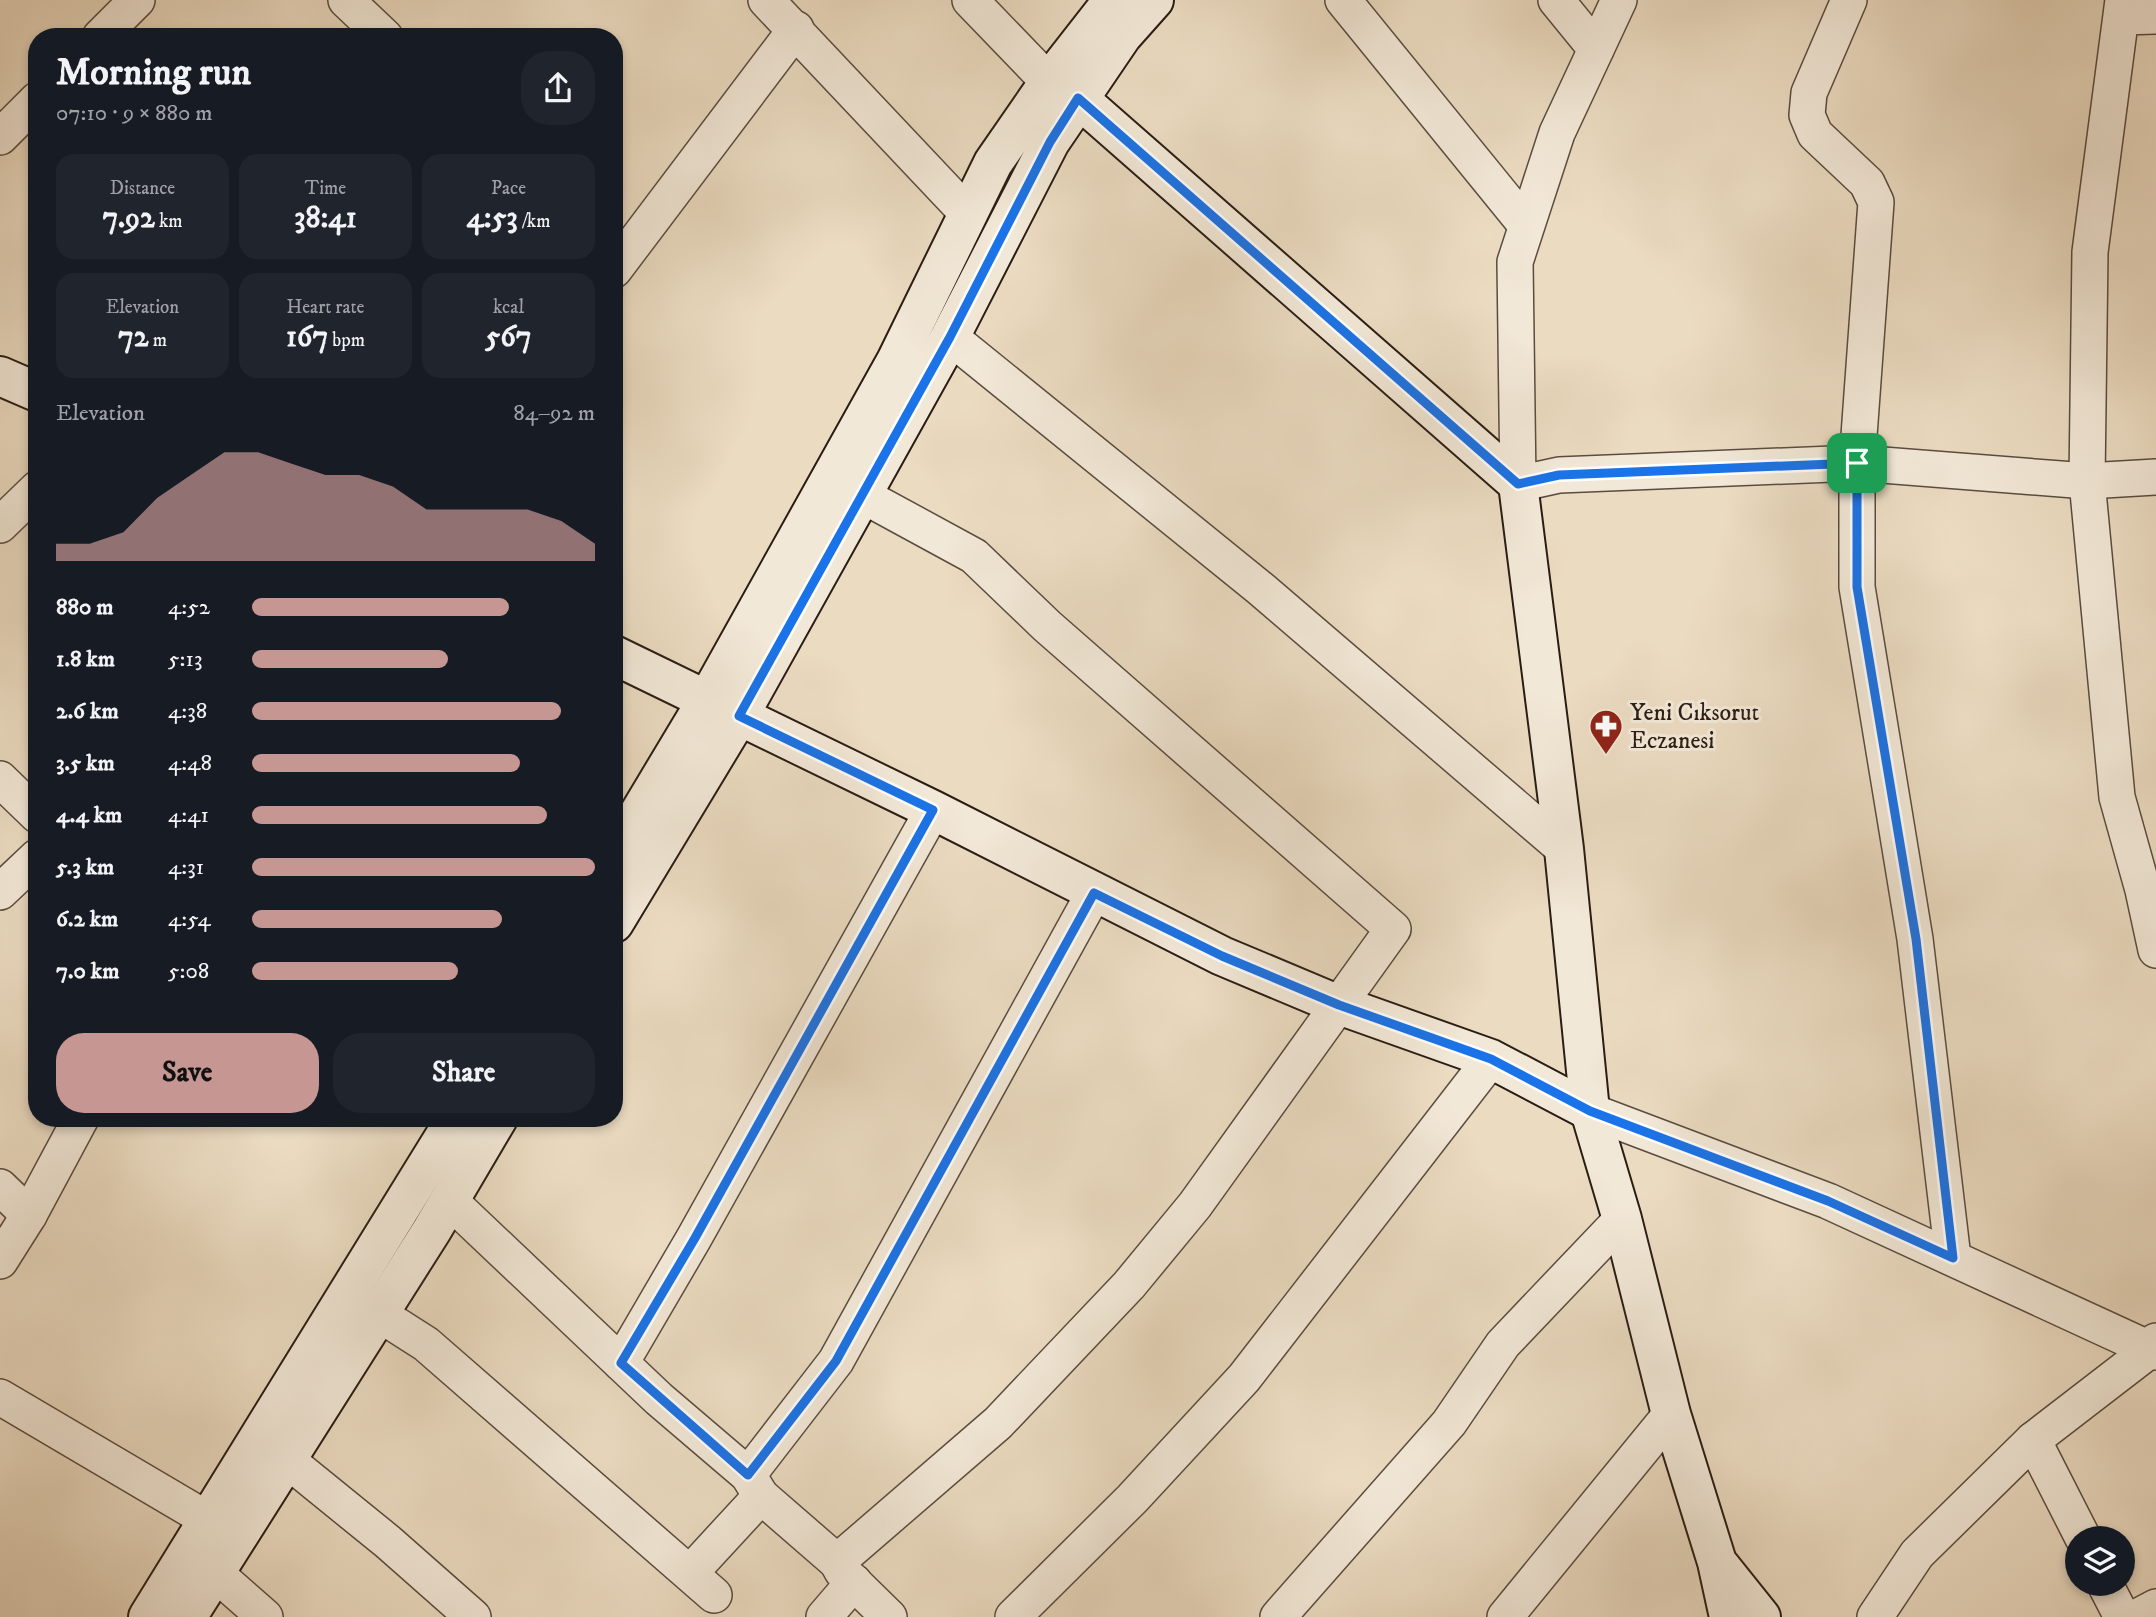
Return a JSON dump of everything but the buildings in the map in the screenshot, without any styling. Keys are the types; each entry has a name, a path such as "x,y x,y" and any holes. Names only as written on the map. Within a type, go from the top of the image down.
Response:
{"main road":[{"path":"623,843 723,708 860,494 950,337 1050,142 1063,90 1114,0"},
{"path":"623,905 993,163 1063,90 1122,36 1154,0"},
{"path":"1063,90 1518,484 1564,849 1590,1111 1622,1219 1671,1414 1717,1562 1729,1617"},
{"path":"0,376 28,388"},
{"path":"623,659 933,810 1222,956 1339,1005 1491,1059 1590,1111"},
{"path":"148,1617 450,1127"},
{"path":"187,1617 450,1201 493,1127"},
{"path":"1717,1562 1761,1617"}],"street":[{"path":"109,28 137,0"},
{"path":"346,0 376,28"},
{"path":"766,0 968,214"},
{"path":"970,0 1063,90"},
{"path":"1343,0 1527,225"},
{"path":"1556,0 1596,49"},
{"path":"1619,0 1557,133 1515,262 1518,484 1559,475 1857,463 2087,481 2156,477"},
{"path":"1849,0 1809,93 1807,115 1815,134 1867,183 1876,202 1857,463 1857,587 1916,939 1953,1258"},
{"path":"2134,11 2090,252 2087,481 2117,797 2150,887 2156,950"},
{"path":"623,251 796,29"},
{"path":"0,137 28,109"},
{"path":"950,337 1261,589 1564,849"},
{"path":"824,1617 845,1572 998,1423 1129,1285 1195,1205 1393,929 1047,626 974,556 860,494"},
{"path":"0,525 28,498"},
{"path":"0,779 28,806"},
{"path":"621,1363 695,1238 933,810"},
{"path":"0,892 28,866"},
{"path":"379,1314 426,1344 702,1583 755,1486 836,1361 1094,893"},
{"path":"1013,1617 1132,1499 1244,1378 1491,1059"},
{"path":"1590,1111 1828,1201 2154,1347 2033,1440 1917,1554 1875,1617"},
{"path":"0,1261 76,1127"},
{"path":"0,1187 29,1214"},
{"path":"450,1201 755,1486 889,1617"},
{"path":"1278,1617 1448,1423 1503,1344 1622,1219"},
{"path":"0,1397 207,1519"},
{"path":"1505,1617 1671,1414"},
{"path":"2033,1440 2076,1526"},
{"path":"287,1460 388,1542 473,1617"},
{"path":"215,1573 265,1617"},
{"path":"2111,1596 2122,1617"},
{"path":"2137,1617 2156,1606"}],"place":[{"name":"Yeni Cıksorut Eczanesi","path":"1606,756"}],"route":[{"path":"1078,98 1518,484 1559,475 1857,463 1857,587 1916,939 1953,1258 1828,1201 1590,1111 1491,1059 1339,1005 1222,956 1094,893 836,1361 748,1475 621,1363 695,1238 933,810 739,716 860,494 950,337 1050,142 1078,98"}]}
